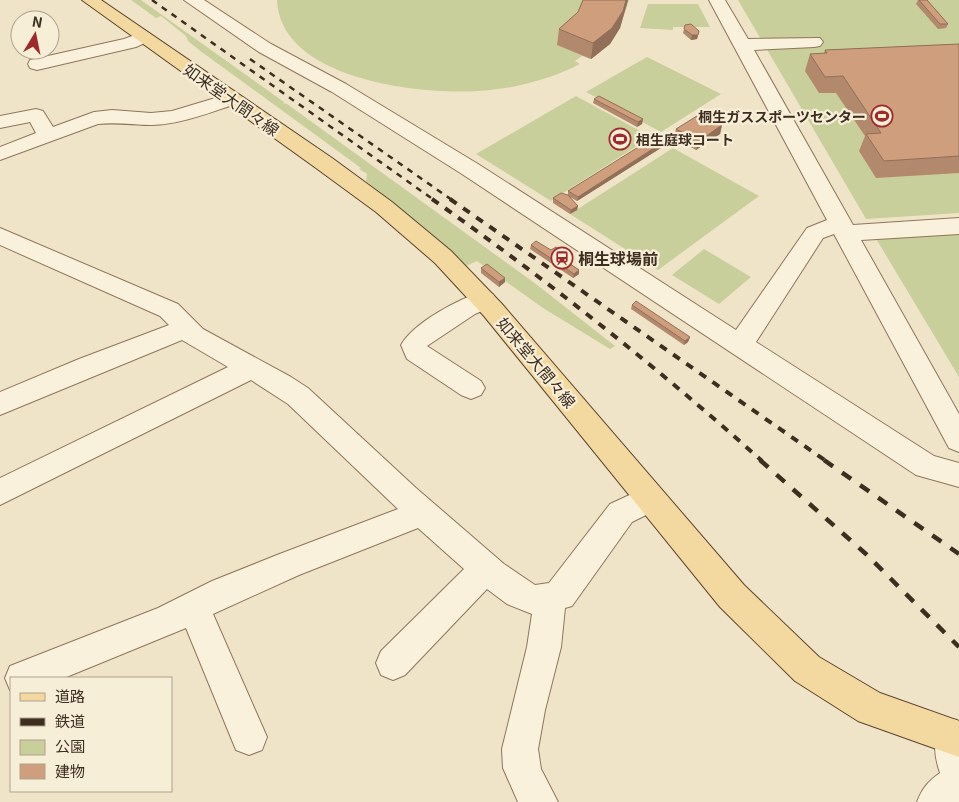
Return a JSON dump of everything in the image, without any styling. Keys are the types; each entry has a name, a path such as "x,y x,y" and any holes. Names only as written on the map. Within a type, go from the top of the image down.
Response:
{"main road":[{"name":"如来堂大間々線","path":"90,0 392,213 443,257 484,300 648,499 732,596 774,639 807,669 872,708 956,738"}],"street":[{"path":"192,0 265,48 339,88 470,169 926,466 959,475"},
{"path":"717,0 959,440"},
{"path":"37,64 130,43 143,37"},
{"path":"742,45 814,42"},
{"path":"0,154 100,117 161,119 186,114 232,99"},
{"path":"0,122 36,115 48,136"},
{"path":"739,343 816,233 822,229 959,226"},
{"path":"3,240 100,278 169,310 180,318 184,329 281,384 298,396 420,511 486,568 522,595 534,600 548,600 560,595 569,586 621,513 648,499"},
{"path":"471,388 416,352 414,346 417,340 466,308 484,300"},
{"path":"0,404 88,366 184,329"},
{"path":"0,492 250,368"},
{"path":"24,677 169,619 223,592 408,518 420,511"},
{"path":"393,663 486,568"},
{"path":"539,802 521,764 520,745 530,693 546,635 549,614 548,600"},
{"path":"194,607 249,737"},
{"path":"956,738 953,757 959,775"},
{"path":"936,802 943,793 959,782"}],"green space":[{"path":"131,0 141,0 283,103 287,104 536,284 615,346 610,349 543,308 477,261 466,266 439,240 366,181 367,174 359,169 361,168 199,50 188,41 186,36 161,16 156,18"},
{"path":"277,0 629,0 616,34 606,47 591,59 582,56 575,61 580,64 568,70 518,86 478,91 452,91 422,90 389,85 356,77 326,65 301,48 284,27"},
{"name":"桐生ガススポーツセンター","path":"738,0 959,0 959,213 866,219"},
{"path":"648,4 698,4 710,27 673,27 673,30 640,28"},
{"path":"647,57 721,94 661,132 586,92"},
{"path":"576,96 651,137 551,201 476,154"},
{"path":"673,148 759,196 658,270 570,214"},
{"path":"959,232 959,377 875,237"},
{"path":"704,249 751,277 719,304 672,275"}],"building":[{"path":"583,0 626,0 623,11 612,28 593,43 559,29 578,12"},
{"path":"919,0 927,0 948,24 940,24"},
{"path":"691,24 699,31 698,35 692,35 684,29 685,25"},
{"path":"959,44 959,156 884,161 866,134 881,133 843,76 825,77 810,54 827,53 825,50"},
{"path":"599,96 643,119 638,122 594,99"},
{"path":"700,114 722,125 699,141 676,129"},
{"path":"656,136 665,141 578,197 568,191"},
{"path":"561,193 568,195 578,206 571,210 553,198"},
{"path":"536,241 551,250 556,247 569,256 564,260 579,270 574,274 531,245"},
{"path":"487,264 505,278 499,282 481,268"},
{"path":"636,301 690,337 685,341 632,305"}],"railway":[{"path":"152,0 434,200"},
{"path":"250,59 452,200"},
{"path":"432,199 601,325 762,461"},
{"path":"450,199 826,461"},
{"path":"760,460 866,554 959,647"},
{"path":"824,460 959,554"}],"place":[{"name":"桐生ガススポーツセンター","path":"882,116"},
{"name":"相生庭球コート","path":"620,139"},
{"name":"桐生球場前","path":"562,258"}]}
